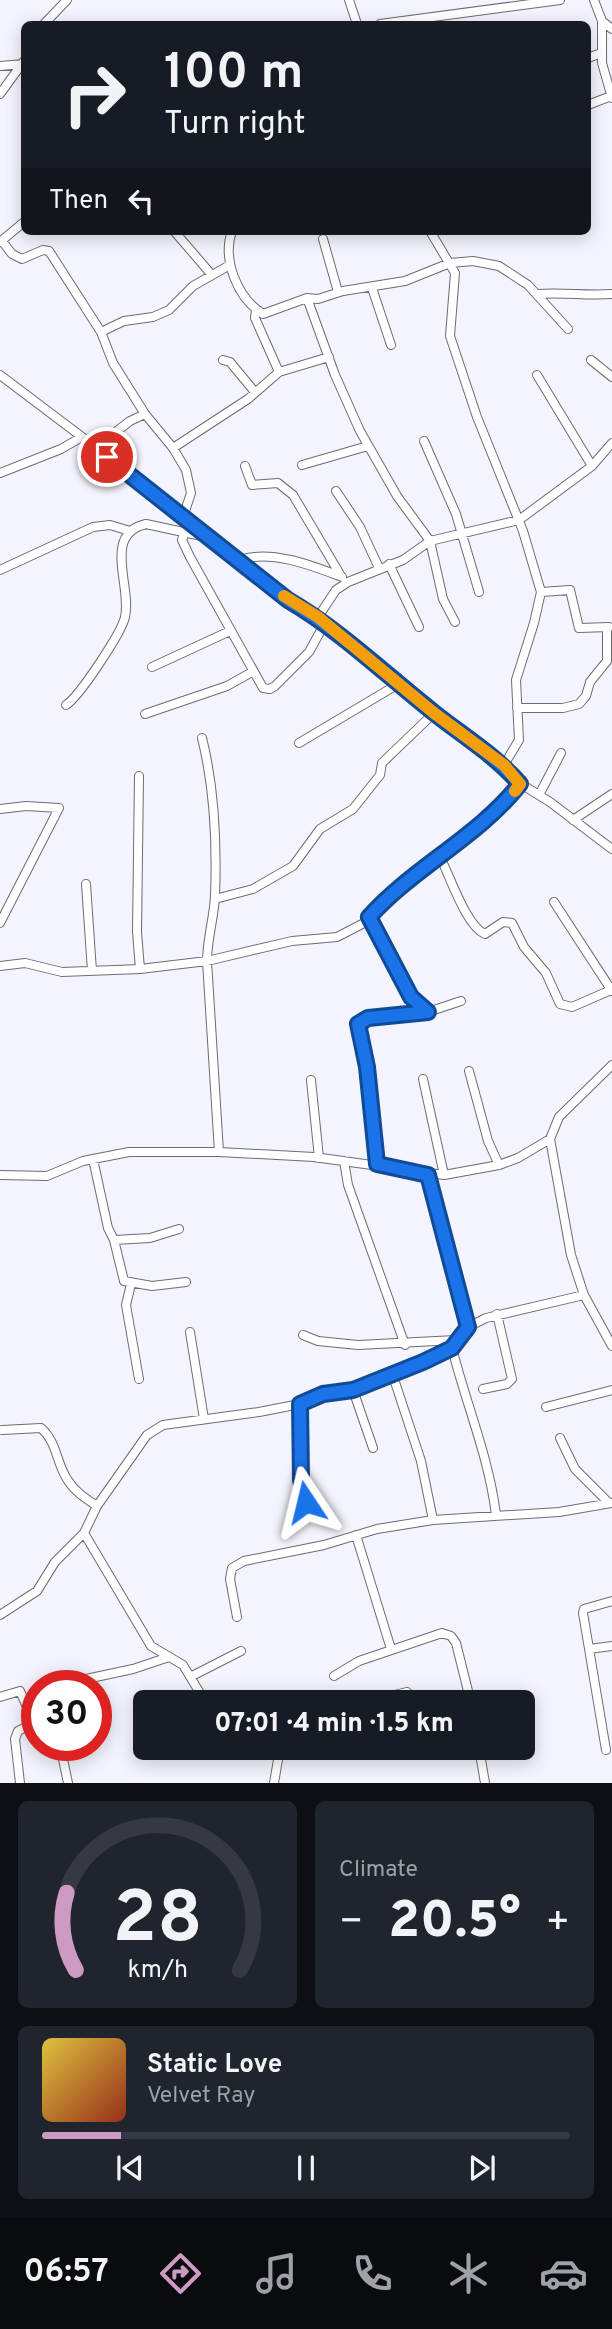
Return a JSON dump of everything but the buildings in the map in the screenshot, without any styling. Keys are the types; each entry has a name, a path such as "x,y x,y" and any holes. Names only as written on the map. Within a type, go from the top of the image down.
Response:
{"street":[{"path":"47,21 66,0"},
{"path":"349,0 356,21"},
{"path":"436,20 499,4 560,0"},
{"path":"591,104 612,97 601,53 601,21 594,0"},
{"path":"601,21 612,29"},
{"path":"591,57 601,53"},
{"path":"0,66 21,63"},
{"path":"0,94 21,67"},
{"path":"21,225 1,242 12,254 22,259 43,250 49,251 101,332 113,363 145,414 173,448 190,482 190,503 184,514"},
{"path":"177,235 211,274"},
{"path":"232,235 228,266 262,314 307,298 318,299 338,292 405,281 450,262 473,261 499,266 538,294 568,329"},
{"path":"433,235 450,262 456,289 450,336 481,427 519,520 541,592 516,680 519,740 504,765"},
{"path":"323,239 338,292"},
{"path":"101,332 124,321 153,317 169,310 211,274 228,266"},
{"path":"372,288 391,345"},
{"path":"538,294 558,293 585,297 612,294"},
{"path":"307,298 329,357 368,446 397,496 430,541 436,557 443,599 455,622"},
{"path":"256,309 255,318 279,372"},
{"path":"173,448 225,414 279,372 329,357"},
{"path":"223,360 230,362 254,391"},
{"path":"591,360 612,377"},
{"path":"537,375 592,466"},
{"path":"1,377 80,439 184,514 288,600 321,620 434,713 504,765 520,784 612,849"},
{"path":"95,448 130,421 145,414"},
{"path":"0,473 80,439"},
{"path":"424,441 463,533 479,592"},
{"path":"240,560 250,556 278,558 344,579 379,568 403,560 430,541 519,520 592,466 612,443"},
{"path":"302,465 368,446"},
{"path":"245,466 252,485 278,483 293,495 344,579"},
{"path":"336,491 360,527 379,568"},
{"path":"66,705 82,692 124,622 127,593 120,550 130,531 146,524 214,539"},
{"path":"0,570 93,527 110,525 130,531"},
{"path":"185,531 185,546 263,688 270,690 309,652 321,620 344,579"},
{"path":"389,564 419,627"},
{"path":"517,708 563,708 579,704 586,696 590,682 607,661 609,627 579,628 570,590 541,592"},
{"path":"152,667 230,631"},
{"path":"145,714 228,686 253,672"},
{"path":"299,743 400,683"},
{"path":"215,900 253,889 293,866 320,828 353,809 380,775 382,763 434,713"},
{"path":"202,738 212,779 215,900 207,938 207,961 219,1152"},
{"path":"539,795 561,753"},
{"path":"139,776 137,932 140,969"},
{"path":"0,966 17,963 62,972 140,969 207,961 292,941 337,937 356,929 393,891 491,816 520,784"},
{"path":"573,820 612,794"},
{"path":"0,809 26,806 59,808 0,923"},
{"path":"440,857 462,906 478,930 485,933 503,922 512,923 524,947 546,973 560,1004 572,1007 612,991 554,902"},
{"path":"86,884 92,971"},
{"path":"369,917 405,988 428,1012"},
{"path":"377,1164 367,1067 358,1024 368,1018 428,1012 461,1001"},
{"path":"612,1066 559,1117 550,1139 571,1255 584,1295 612,1346"},
{"path":"468,1072 488,1141 499,1165"},
{"path":"422,1079 444,1175"},
{"path":"312,1080 319,1158"},
{"path":"0,1175 47,1176 93,1158 129,1152 219,1152 319,1158 377,1164 428,1175 444,1175 499,1165 550,1139"},
{"path":"533,1149 553,1156"},
{"path":"93,1158 108,1228 114,1240 124,1281 152,1286 186,1282"},
{"path":"344,1161 348,1185 405,1345"},
{"path":"428,1175 468,1327"},
{"path":"114,1240 150,1238 179,1229"},
{"path":"131,1284 127,1305 139,1379"},
{"path":"0,1615 37,1591 55,1562 83,1532 97,1506 148,1436 172,1422 300,1404 323,1394 353,1390 454,1344 468,1327 496,1314 584,1295"},
{"path":"483,1389 507,1384 512,1379 496,1314"},
{"path":"190,1332 204,1419"},
{"path":"303,1335 326,1342 454,1344"},
{"path":"454,1344 462,1390 490,1473 496,1515"},
{"path":"392,1373 421,1461 433,1520"},
{"path":"353,1390 373,1448"},
{"path":"546,1407 612,1390"},
{"path":"300,1404 301,1480 306,1502 301,1521"},
{"path":"2,1430 41,1428 53,1442 66,1478 78,1493 97,1506"},
{"path":"560,1438 575,1469 611,1503"},
{"path":"237,1617 230,1579 232,1568 236,1564 356,1535 433,1520 559,1512 611,1503"},
{"path":"83,1532 151,1646 192,1676 199,1690"},
{"path":"356,1535 391,1648"},
{"path":"606,1749 584,1609 612,1601"},
{"path":"334,1676 350,1665 391,1648 442,1633 451,1636 456,1643 468,1690"},
{"path":"589,1649 612,1646"},
{"path":"192,1676 241,1651"},
{"path":"112,1673 169,1657"},
{"path":"0,1697 20,1691 21,1693"},
{"path":"20,1783 15,1739 21,1729"},
{"path":"274,1783 278,1760"},
{"path":"481,1760 485,1783"},
{"path":"63,1761 68,1783"}],"slow traffic":[{"path":"284,596 318,617 434,713 504,765 520,784 515,791"}],"route":[{"path":"107,457 184,514 288,600 318,617 434,713 504,765 520,784 491,816 393,891 369,917 411,997 428,1012 368,1018 358,1024 367,1067 377,1164 428,1175 468,1327 452,1348 423,1362 353,1390 323,1394 300,1404 301,1480 306,1502"}]}
